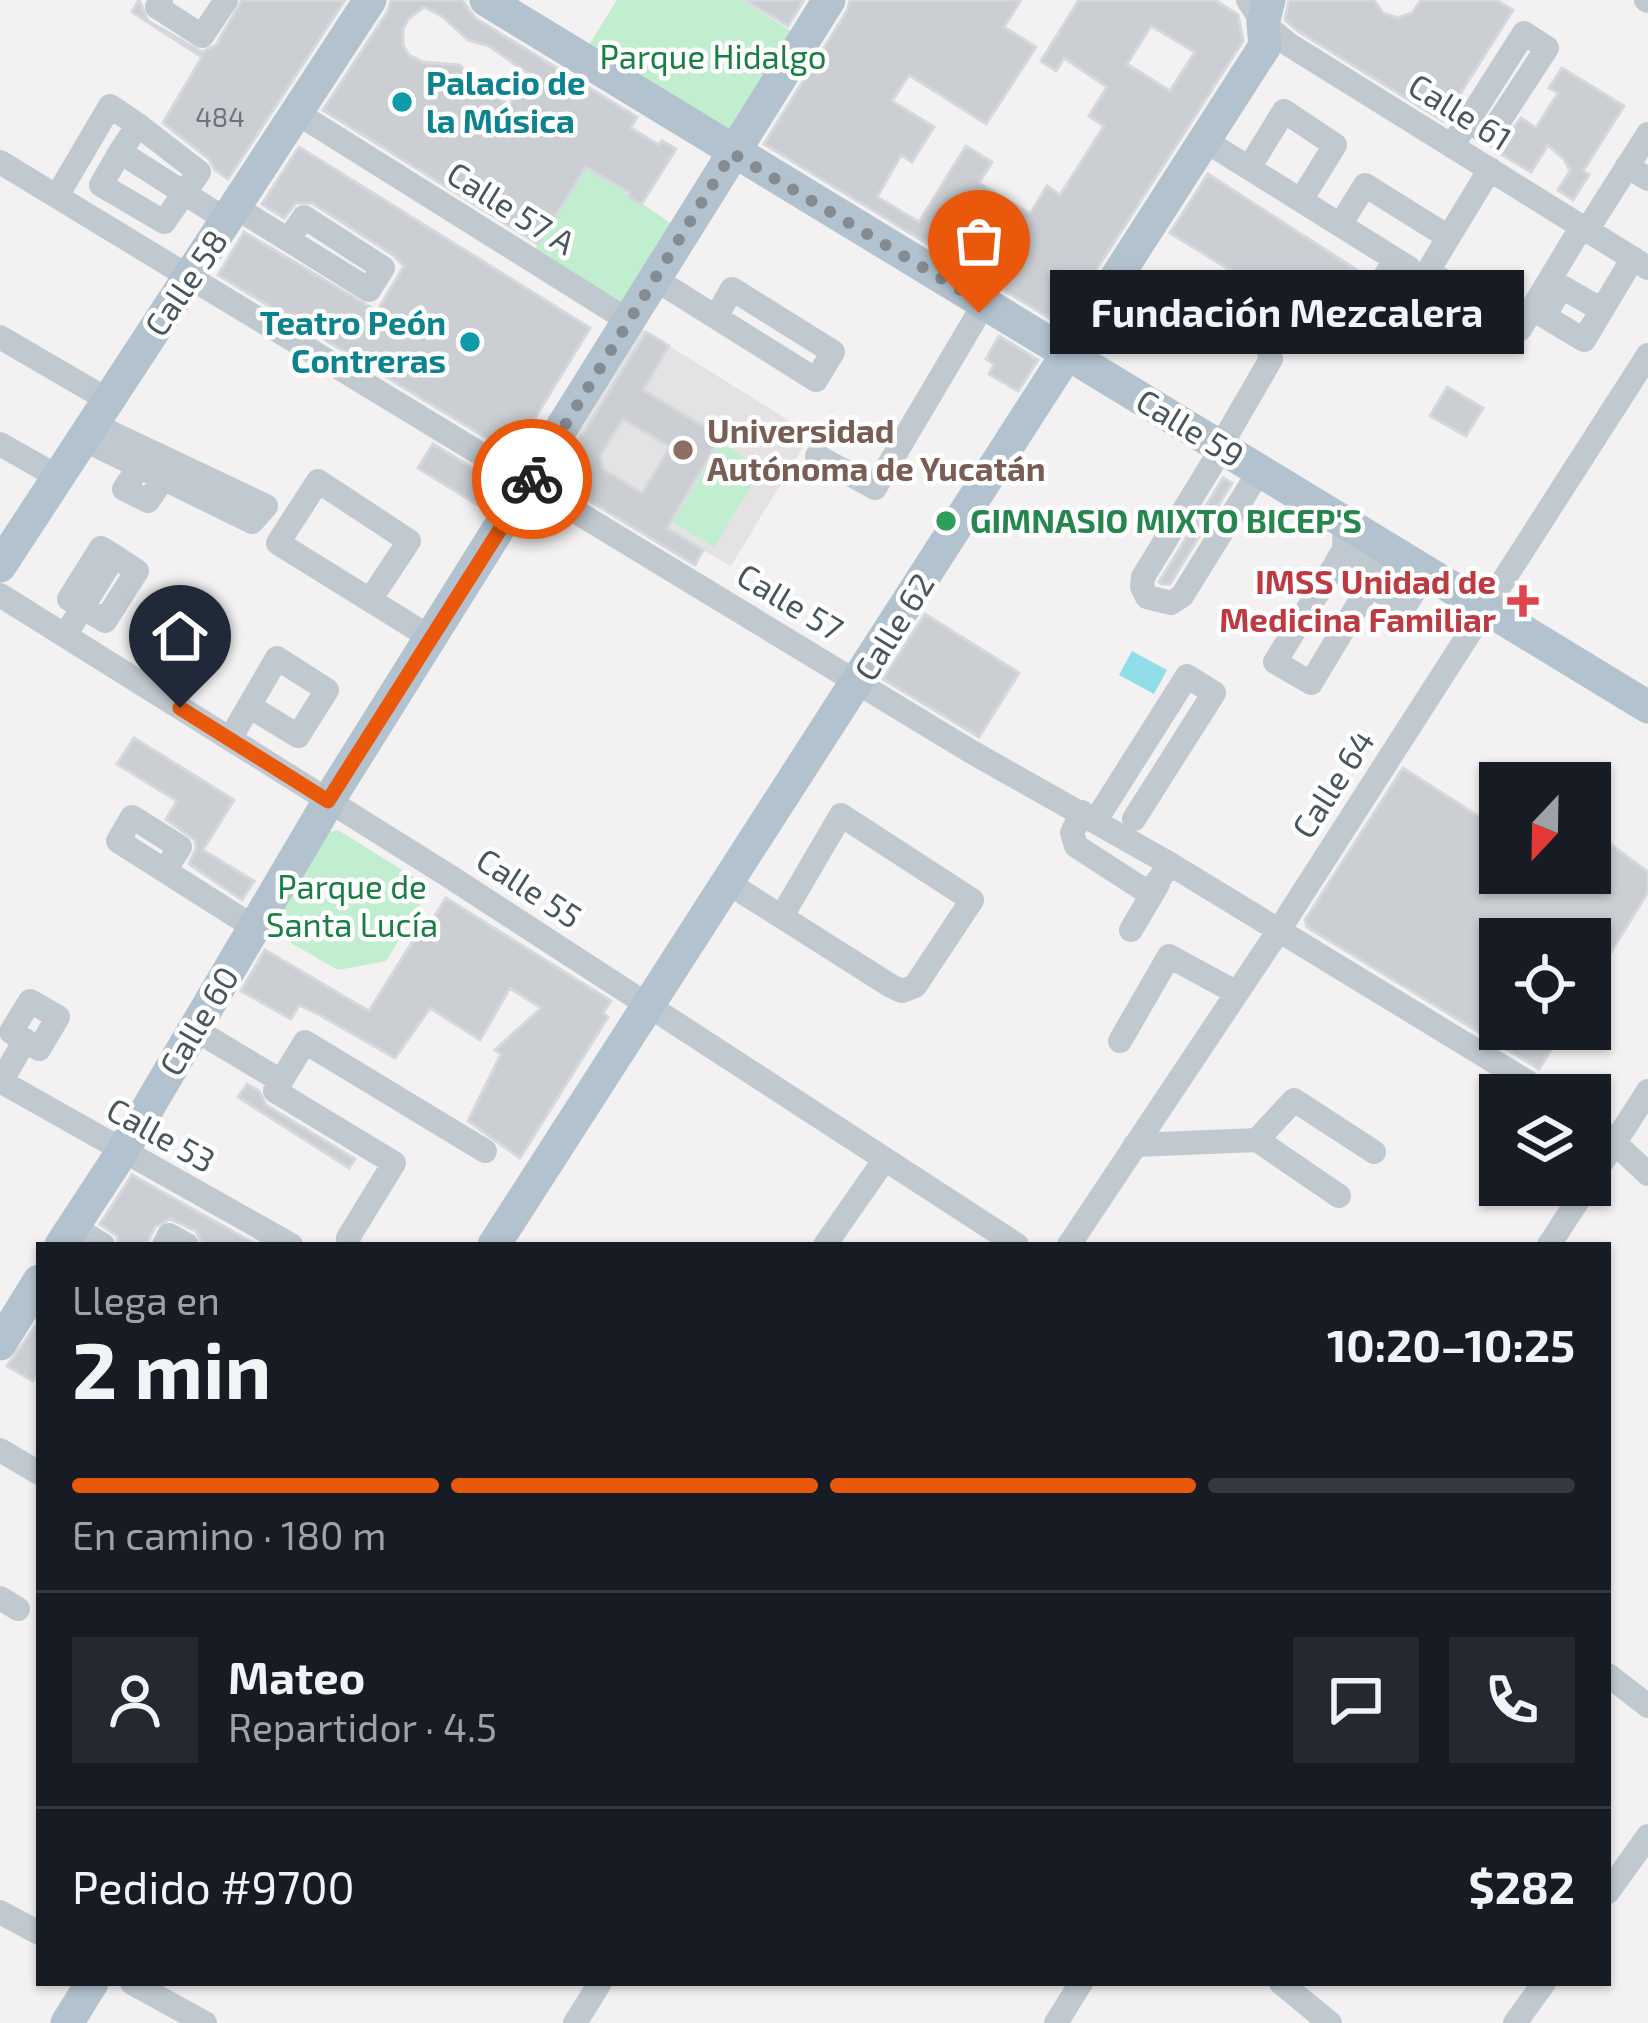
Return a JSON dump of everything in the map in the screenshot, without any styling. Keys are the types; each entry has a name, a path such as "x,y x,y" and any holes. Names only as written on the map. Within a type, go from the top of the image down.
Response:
{"main road":[{"name":"Calle 58","path":"0,566 370,0"},
{"name":"Calle 59","path":"486,0 1260,470 1341,545 1485,606 1648,706"},
{"name":"Calle 60","path":"67,1238 199,1032 323,797 529,480 624,318 659,282 733,151 829,0"},
{"name":"Calle 62","path":"496,1242 633,996 725,881 860,681 1265,46 1260,8"},
{"path":"0,1345 36,1286"},
{"path":"67,2023 90,1986"}],"street":[{"path":"161,0 157,7 202,36 226,0"},
{"path":"733,151 818,0"},
{"path":"624,318 839,0"},
{"name":"Calle 61","path":"1260,8 1288,44 1641,263"},
{"path":"57,196 110,106 138,125 199,172 164,222 101,184 138,125"},
{"path":"1249,168 1284,110 1336,145 1301,200"},
{"name":"Calle 57 A","path":"297,113 624,318"},
{"path":"1452,146 1468,121"},
{"path":"1490,169 1428,271 1520,329 1584,228 1638,173 1648,134"},
{"path":"1204,140 1402,264 1367,305"},
{"path":"120,152 184,193 288,240"},
{"name":"Calle 57","path":"0,162 970,751 1089,816 1164,874 1280,930 1515,1074"},
{"path":"1340,225 1365,184 1437,230"},
{"path":"1602,310 1641,263"},
{"path":"633,996 345,801 526,508 529,480 659,282 716,317"},
{"path":"1202,301 1266,342 1271,359 1143,577 1147,597 1171,603 1182,596 1260,470"},
{"path":"817,456 875,488 984,304"},
{"path":"2,345 95,421 139,467 252,523 266,506 95,421"},
{"name":"Calle 64","path":"1071,1242 1280,930 1648,355"},
{"path":"0,444 58,477"},
{"path":"370,600 409,541 318,481 278,543 427,636"},
{"path":"1370,585 1311,683 1275,662 1341,545 1370,585 1405,606 1427,584"},
{"path":"65,637 114,556"},
{"name":"Calle 55","path":"0,595 323,797 1012,1242"},
{"path":"1134,819 1214,693 1187,676 1089,816 1072,833 1076,846 1141,888 1153,888 1164,874"},
{"path":"230,740 249,706"},
{"path":"120,1151 244,921 323,797"},
{"path":"725,881 902,991 915,986 972,900 842,815 782,916"},
{"path":"281,1082 199,1032 324,828 334,819 633,996"},
{"path":"165,870 244,921"},
{"path":"1131,930 1164,874"},
{"path":"1120,1041 1169,956 1237,994"},
{"path":"0,1082 25,1040"},
{"path":"349,1242 394,1163 275,1091 305,1042 485,1151"},
{"name":"Calle 53","path":"0,1082 282,1242"},
{"path":"1611,1148 1648,1091"},
{"path":"1257,1140 1294,1100 1374,1152"},
{"path":"1136,1145 1257,1140 1339,1196"},
{"path":"1611,1140 1648,1174"},
{"path":"827,1242 885,1159"},
{"path":"1552,1242 1575,1206"},
{"path":"0,1325 36,1266"},
{"path":"0,1362 36,1303"},
{"path":"0,1450 36,1471"},
{"path":"1611,1678 1648,1706"},
{"path":"1611,1888 1648,1836"},
{"path":"0,1912 36,1931"},
{"path":"137,1986 205,2023"},
{"path":"574,2023 598,1986"},
{"path":"1056,2023 1079,1986"},
{"path":"1285,1986 1330,2023"},
{"path":"1515,2023 1542,1986"}],"shaded area":[{"name":"Universidad Autónoma de Yucatán","path":"640,328 811,434 731,566 703,550 694,566 561,485 563,477 556,467"}],"green space":[{"name":"Parque Hidalgo","path":"617,0 742,0 796,34 736,130 725,131 587,48"},
{"path":"586,166 675,226 626,305 535,249"},
{"path":"721,443 762,468 714,547 673,522"},
{"name":"Parque de Santa Lucía","path":"338,830 431,888 386,961 338,970 270,931 327,832"}],"water":[{"path":"1132,651 1167,670 1154,694 1119,675"}],"building":[{"path":"139,0 148,21 202,52 216,45 242,0 345,0 228,179 163,123 202,57 132,12"},
{"path":"391,0 462,0 475,18 637,117 631,128 676,149 641,205 628,197 630,193 586,167 538,244 323,110","holes":["424,7 468,40 489,46 529,74 526,79 532,83 525,81 509,106 459,65 423,62 409,55 403,45 408,19"]},
{"path":"745,0 804,0 788,26"},
{"path":"850,0 1021,0 1004,27 1036,47 986,124 909,75 892,101 934,127 912,162 901,155 877,197 919,222 966,146 992,162 979,183 1030,214 1047,186 1060,195 1104,126 1089,116 1107,87 1064,58 1056,71 1041,61 1079,0 1215,0 1238,15 1243,41 1061,325 764,144","holes":["1151,26 1195,52 1170,91 1127,64"]},
{"path":"1289,0 1374,0 1383,13 1398,18 1412,13 1421,0 1496,0 1513,10 1443,121 1298,31 1285,20"},
{"path":"1562,68 1624,106 1583,171 1589,175 1573,200 1558,190 1570,171 1548,145 1531,172 1496,151 1521,118 1536,128 1558,93 1549,88"},
{"name":"Teatro Peón Contreras","path":"299,147 590,328 513,454 218,275 244,232 377,311 404,266 393,255 312,203 296,203 284,218 262,204"},
{"path":"1208,174 1360,272 1324,328 1170,233"},
{"path":"646,332 669,346 643,390 721,437 667,528 703,550 695,565 562,484 560,471","holes":["623,419 670,447 642,493 603,469 600,456"]},
{"path":"999,336 1038,360 1018,391 989,374 994,364 986,359"},
{"path":"1447,387 1483,408 1466,436 1430,416"},
{"path":"433,444 501,485 486,510 418,468"},
{"path":"1223,478 1232,483 1170,584 1162,584 1159,582"},
{"path":"925,614 1019,673 979,737 883,679"},
{"path":"134,738 234,800 203,850 254,881 242,900 189,864 195,840 166,819 177,801 117,764"},
{"path":"1403,768 1479,817 1479,894 1611,894 1611,845 1648,872 1648,892 1611,952 1611,918 1479,918 1479,1032 1307,927 1305,920"},
{"path":"446,898 611,1001 603,1013 608,1017 520,1158 468,1121 501,1054 495,1050 541,1008 510,988 480,1040 430,1008 395,1058 299,1005 291,1019 241,991 265,950 369,1011"},
{"path":"1508,1050 1551,1050 1539,1069"},
{"path":"247,1084 259,1091 266,1105 355,1159 349,1168 238,1097"},
{"path":"132,1175 252,1242 202,1242 196,1231 170,1219 155,1227 148,1242 118,1242 100,1224"},
{"path":"36,1325 33,1381 7,1366"}],"way so far":[{"path":"532,479 732,153 984,304 979,313"}],"place":[{"name":"Palacio de la Música","path":"402,102"},
{"name":"Fundación Mezcalera","path":"979,313"},
{"name":"Teatro Peón Contreras","path":"470,342"},
{"name":"Universidad Autónoma de Yucatán","path":"683,450"},
{"name":"GIMNASIO MIXTO BICEP'S","path":"946,521"},
{"name":"IMSS Unidad de Medicina Familiar","path":"1523,601"}],"route":[{"path":"180,708 328,801 532,479"}]}
